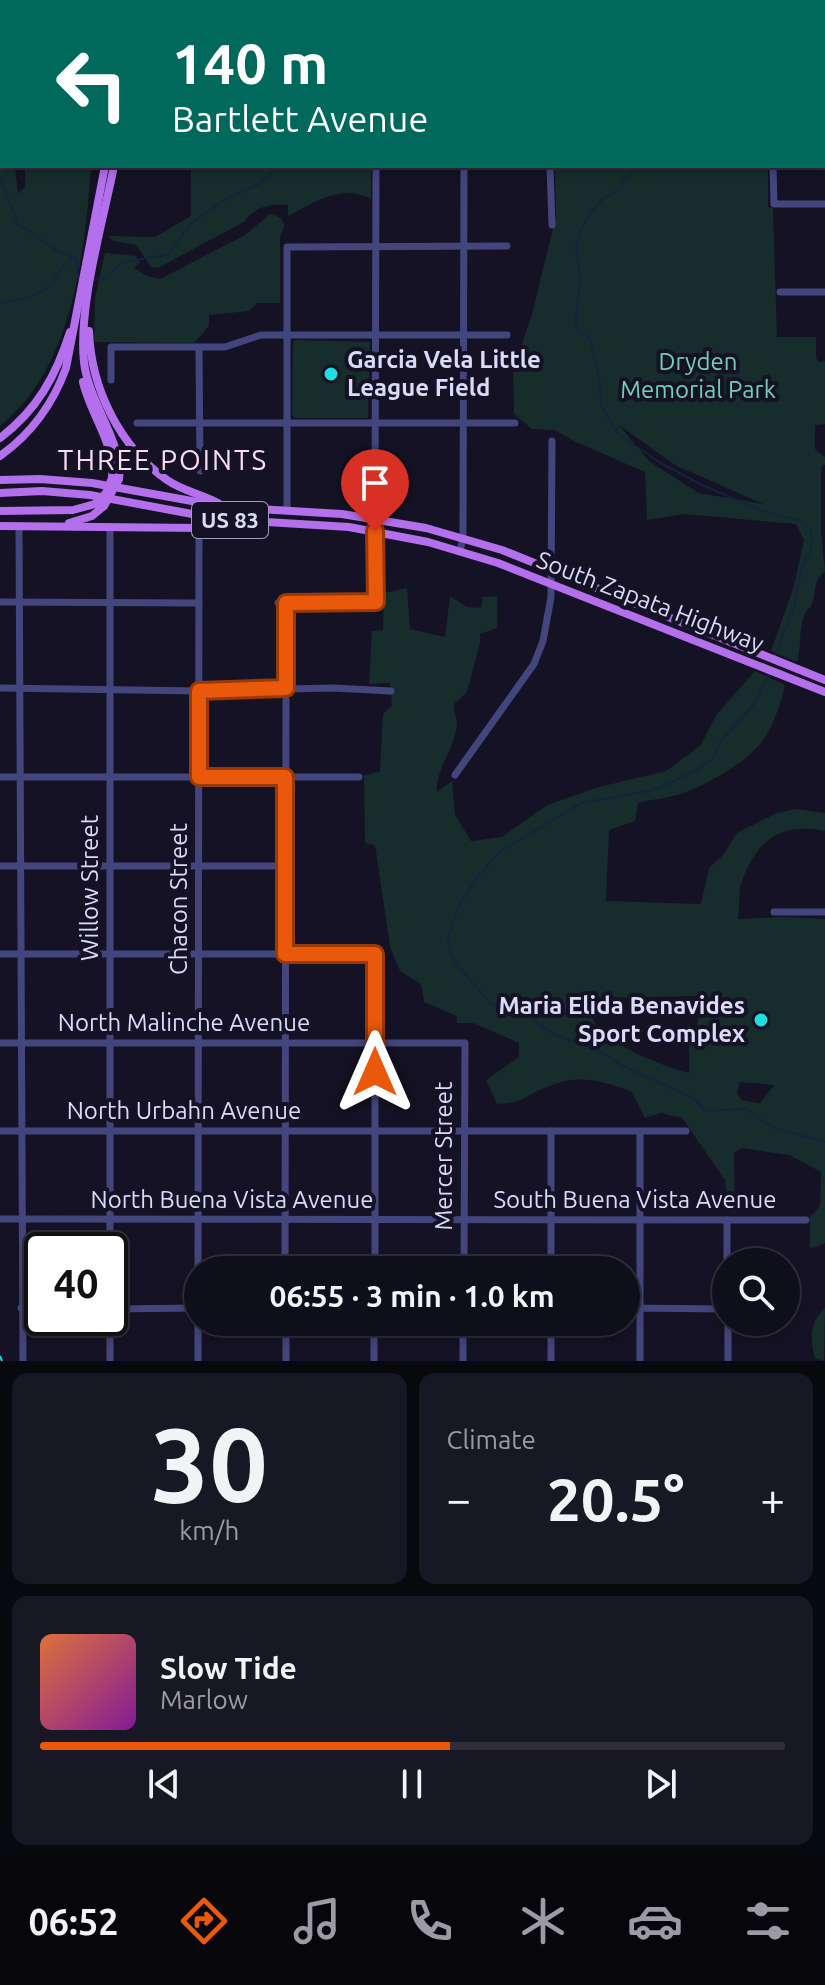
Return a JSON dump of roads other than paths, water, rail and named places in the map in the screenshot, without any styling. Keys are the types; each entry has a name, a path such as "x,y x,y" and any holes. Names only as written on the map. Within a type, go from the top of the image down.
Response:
{"main road":[{"path":"0,456 33,426 55,394 71,350 85,294 105,168"},
{"path":"97,231 113,168"},
{"path":"0,438 33,408 51,381 85,294"},
{"path":"56,526 85,519 100,505 116,479 112,459 92,413 81,374 85,294"},
{"path":"85,294 94,368 114,421 141,456 167,480 225,507"},
{"name":"US 83","path":"0,480 92,483 225,507 375,518 463,538"},
{"name":"US 83","path":"0,493 42,491 90,495 194,515 375,531 460,551"},
{"path":"0,511 73,510 100,505"},
{"path":"0,526 199,528 272,522"},
{"name":"South Zapata Highway","path":"463,538 551,569 825,680"},
{"name":"South Zapata Highway","path":"460,551 825,692"}],"street":[{"path":"375,518 376,168"},
{"path":"460,551 463,538 464,168"},
{"path":"550,168 552,225"},
{"path":"773,168 774,204 825,204"},
{"path":"287,510 287,247 507,246"},
{"path":"780,292 825,292"},
{"path":"111,380 111,347 225,347 261,335 507,335"},
{"path":"199,348 200,471"},
{"path":"137,423 515,423"},
{"path":"455,775 534,664 543,641 551,584 552,441"},
{"path":"19,526 23,1361"},
{"name":"Willow Street","path":"110,527 110,1232"},
{"name":"Chacon Street","path":"198,1256 199,528"},
{"path":"286,688 282,603 376,602 375,531"},
{"path":"0,602 199,603"},
{"path":"0,688 391,691"},
{"path":"285,1256 286,700"},
{"path":"0,777 359,777"},
{"path":"0,866 285,866"},
{"path":"774,912 825,912"},
{"path":"0,954 375,954 375,1256"},
{"name":"North Malinche Avenue","path":"0,1043 465,1043"},
{"name":"Mercer Street","path":"464,1256 465,1043"},
{"name":"North Urbahn Avenue","path":"0,1131 686,1131"},
{"path":"551,1131 551,1256"},
{"path":"640,1131 640,1256"},
{"name":"North Buena Vista Avenue","path":"0,1219 464,1220"},
{"name":"South Buena Vista Avenue","path":"464,1220 806,1220"},
{"path":"727,1220 727,1248"},
{"path":"128,1309 184,1308"},
{"path":"640,1309 712,1309"},
{"path":"110,1336 110,1361"},
{"path":"198,1336 198,1361"},
{"path":"286,1336 286,1361"},
{"path":"374,1336 374,1361"},
{"path":"463,1336 463,1361"},
{"path":"551,1336 551,1361"},
{"path":"640,1336 640,1361"},
{"path":"728,1336 728,1361"}],"waterway":[{"path":"94,280 107,278 121,263 169,254 190,224 223,201 259,184 277,168"},
{"path":"633,168 620,188 591,212 581,230 576,245 580,282 575,324 578,331 590,338 600,383 601,405 617,433 659,462 700,484 762,511 798,520 810,529 810,552 802,566 794,607 774,658"},
{"path":"0,179 18,224 56,250 77,259 80,278"},
{"path":"0,303 42,291 73,258"},
{"path":"768,675 756,702 719,743 714,758 697,770 654,790 581,803 500,852 477,877 459,905 448,938 451,954 458,966 492,1005 527,1013 543,1028 603,1053 621,1065 693,1098 706,1111 746,1109 772,1127 825,1142"}],"railway":[{"path":"0,1356 2,1361"}],"place":[{"name":"Garcia Vela Little League Field","path":"331,374"},
{"name":"Maria Elida Benavides Sport Complex","path":"761,1020"}],"district":[{"name":"THREE POINTS","path":"163,460"}],"park label":[{"name":"Dryden Memorial Park","path":"698,376"}]}
